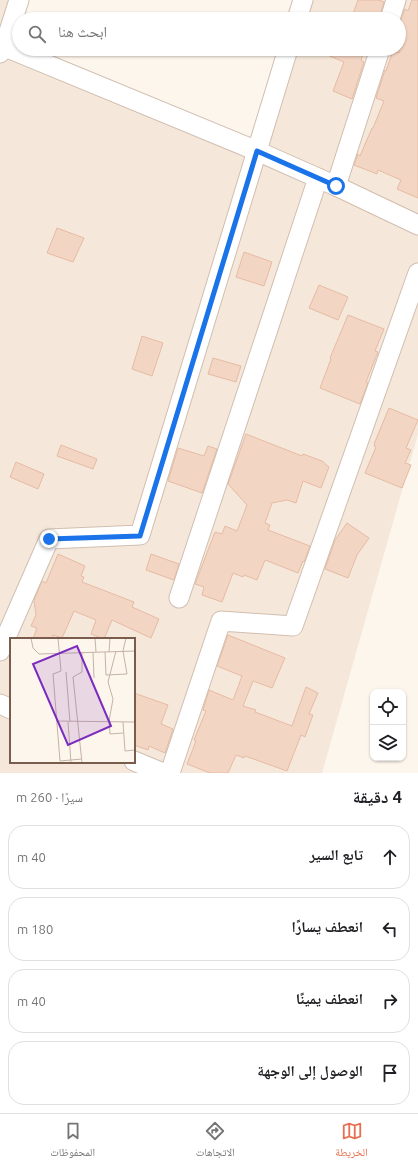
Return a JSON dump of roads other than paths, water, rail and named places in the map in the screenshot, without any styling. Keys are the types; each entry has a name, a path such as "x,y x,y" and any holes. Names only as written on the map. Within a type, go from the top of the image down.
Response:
{"street":[{"path":"15,12 20,0"},
{"path":"299,12 303,0"},
{"path":"392,12 396,0"},
{"path":"12,20 1,48 12,52"},
{"path":"21,56 257,151 418,225"},
{"path":"0,651 49,539 140,536 286,56"},
{"path":"336,186 378,56"},
{"path":"179,598 318,178"},
{"path":"170,773 221,621 293,626 418,273"},
{"path":"0,704 10,709"},
{"path":"135,761 163,773"}]}
